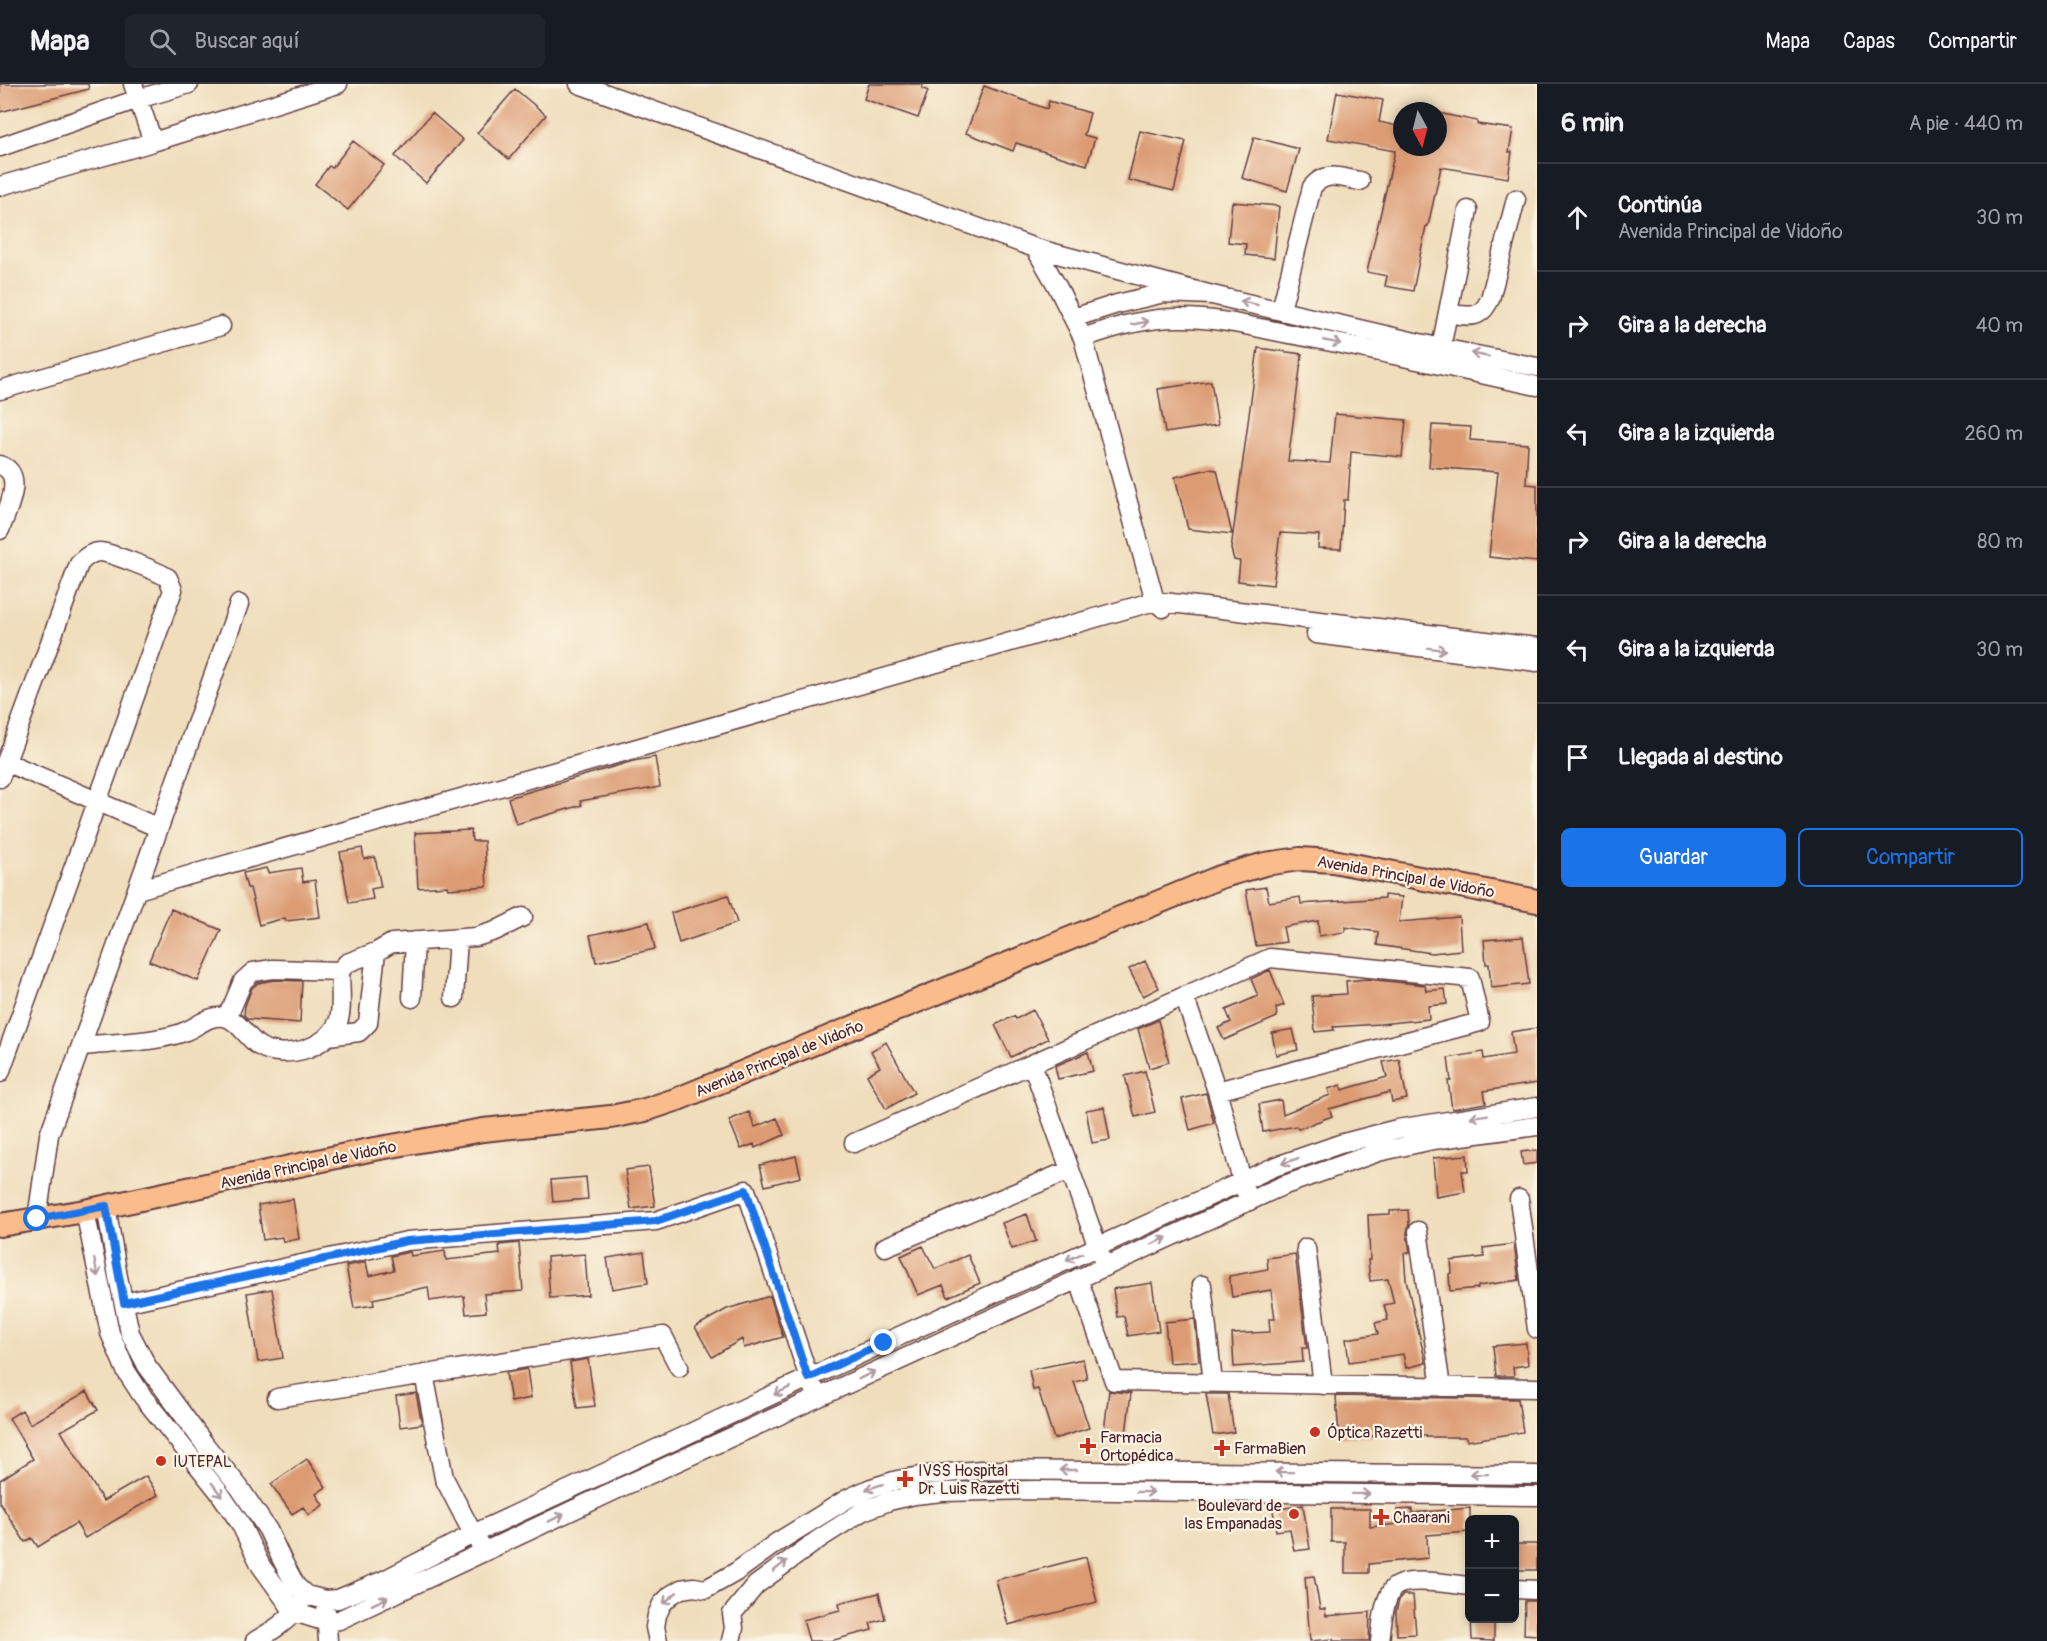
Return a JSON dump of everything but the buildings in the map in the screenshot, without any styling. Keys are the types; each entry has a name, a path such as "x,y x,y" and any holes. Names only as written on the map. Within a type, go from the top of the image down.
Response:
{"main road":[{"name":"Avenida Principal de Vidoño","path":"0,1225 95,1208 369,1150 483,1130 611,1117 645,1110 678,1099 1220,877 1265,864 1300,859 1333,861 1537,901"}],"street":[{"path":"0,147 135,92 189,84"},
{"path":"0,186 153,142 338,84"},
{"path":"579,84 1035,248 1212,295 1441,348 1537,365"},
{"path":"135,92 153,142"},
{"path":"1281,310 1312,187 1319,179 1327,176 1360,181"},
{"path":"1448,313 1468,316 1478,315 1485,310 1490,299 1516,199"},
{"path":"1441,348 1468,210"},
{"path":"1035,248 1083,338 1155,601 1171,615 1537,662"},
{"path":"1073,318 1116,304 1164,294 1212,295"},
{"path":"1083,338 1102,331 1146,322 1179,318 1208,319 1360,347 1537,386"},
{"path":"0,390 221,326"},
{"path":"0,465 10,471 14,480 0,530"},
{"path":"0,1073 98,801 172,590 171,582 164,575 105,553 92,554 83,560 75,575 3,770 98,801 159,828"},
{"path":"137,890 1155,601 1537,647"},
{"path":"37,1219 49,1135 240,604"},
{"path":"82,1046 177,1034 212,1018 225,1017 234,1022 259,1046 275,1052 299,1051 316,1045 328,1036 339,1020 340,971 347,963 392,943 458,939 495,932 523,917"},
{"path":"454,998 458,939"},
{"path":"412,998 416,941"},
{"path":"328,1036 359,1032 368,1023 376,952"},
{"path":"854,1143 1270,958 1470,978 1480,1022 1217,1091"},
{"path":"225,1017 243,981 253,972 273,969 340,971"},
{"path":"1184,996 1217,1091 1247,1201"},
{"path":"1032,1064 1105,1266"},
{"path":"95,1208 124,1303 130,1333 147,1366 193,1430 240,1487 268,1530 296,1586 306,1595 326,1600 338,1599 384,1580 473,1534 808,1378 1274,1167 1385,1132 1537,1107"},
{"path":"95,1208 110,1333 126,1371 143,1397 219,1492 240,1523 261,1566 294,1612 326,1622 339,1620 818,1397 1247,1201 1314,1173 1378,1152 1433,1140 1537,1126"},
{"path":"885,1247 1070,1170"},
{"path":"124,1303 407,1241 656,1221 746,1190 808,1378 818,1397"},
{"path":"1519,1199 1537,1329"},
{"path":"1418,1231 1441,1387"},
{"path":"1306,1248 1323,1385"},
{"path":"1078,1278 1114,1381 1537,1388"},
{"path":"1202,1285 1214,1383"},
{"path":"277,1398 663,1336 679,1367"},
{"path":"424,1374 444,1478 473,1534 485,1551"},
{"path":"658,1641 655,1627 657,1615 662,1604 670,1595 681,1589 694,1587 706,1589 736,1572 813,1520 871,1488 926,1475 981,1470 1537,1474"},
{"path":"731,1641 734,1628 732,1614 756,1585 811,1544 862,1511 915,1495 942,1492 1036,1490 1537,1496"},
{"path":"1380,1641 1387,1600 1392,1588 1405,1581 1465,1586"},
{"path":"1519,1589 1537,1590"},
{"path":"255,1641 276,1628 294,1612 306,1595"},
{"path":"326,1600 328,1641"}],"place":[{"name":"Óptica Razetti","path":"1315,1432"},
{"name":"Farmacia Ortopédica","path":"1088,1446"},
{"name":"FarmaBien","path":"1222,1448"},
{"name":"IUTEPAL","path":"161,1461"},
{"name":"IVSS Hospital Dr. Luis Razetti","path":"905,1479"},
{"name":"Boulevard de las Empanadas","path":"1294,1514"},
{"name":"Chaarani","path":"1381,1517"}],"route":[{"path":"37,1219 106,1206 124,1303 407,1241 656,1221 746,1190 808,1378 884,1343"}]}
